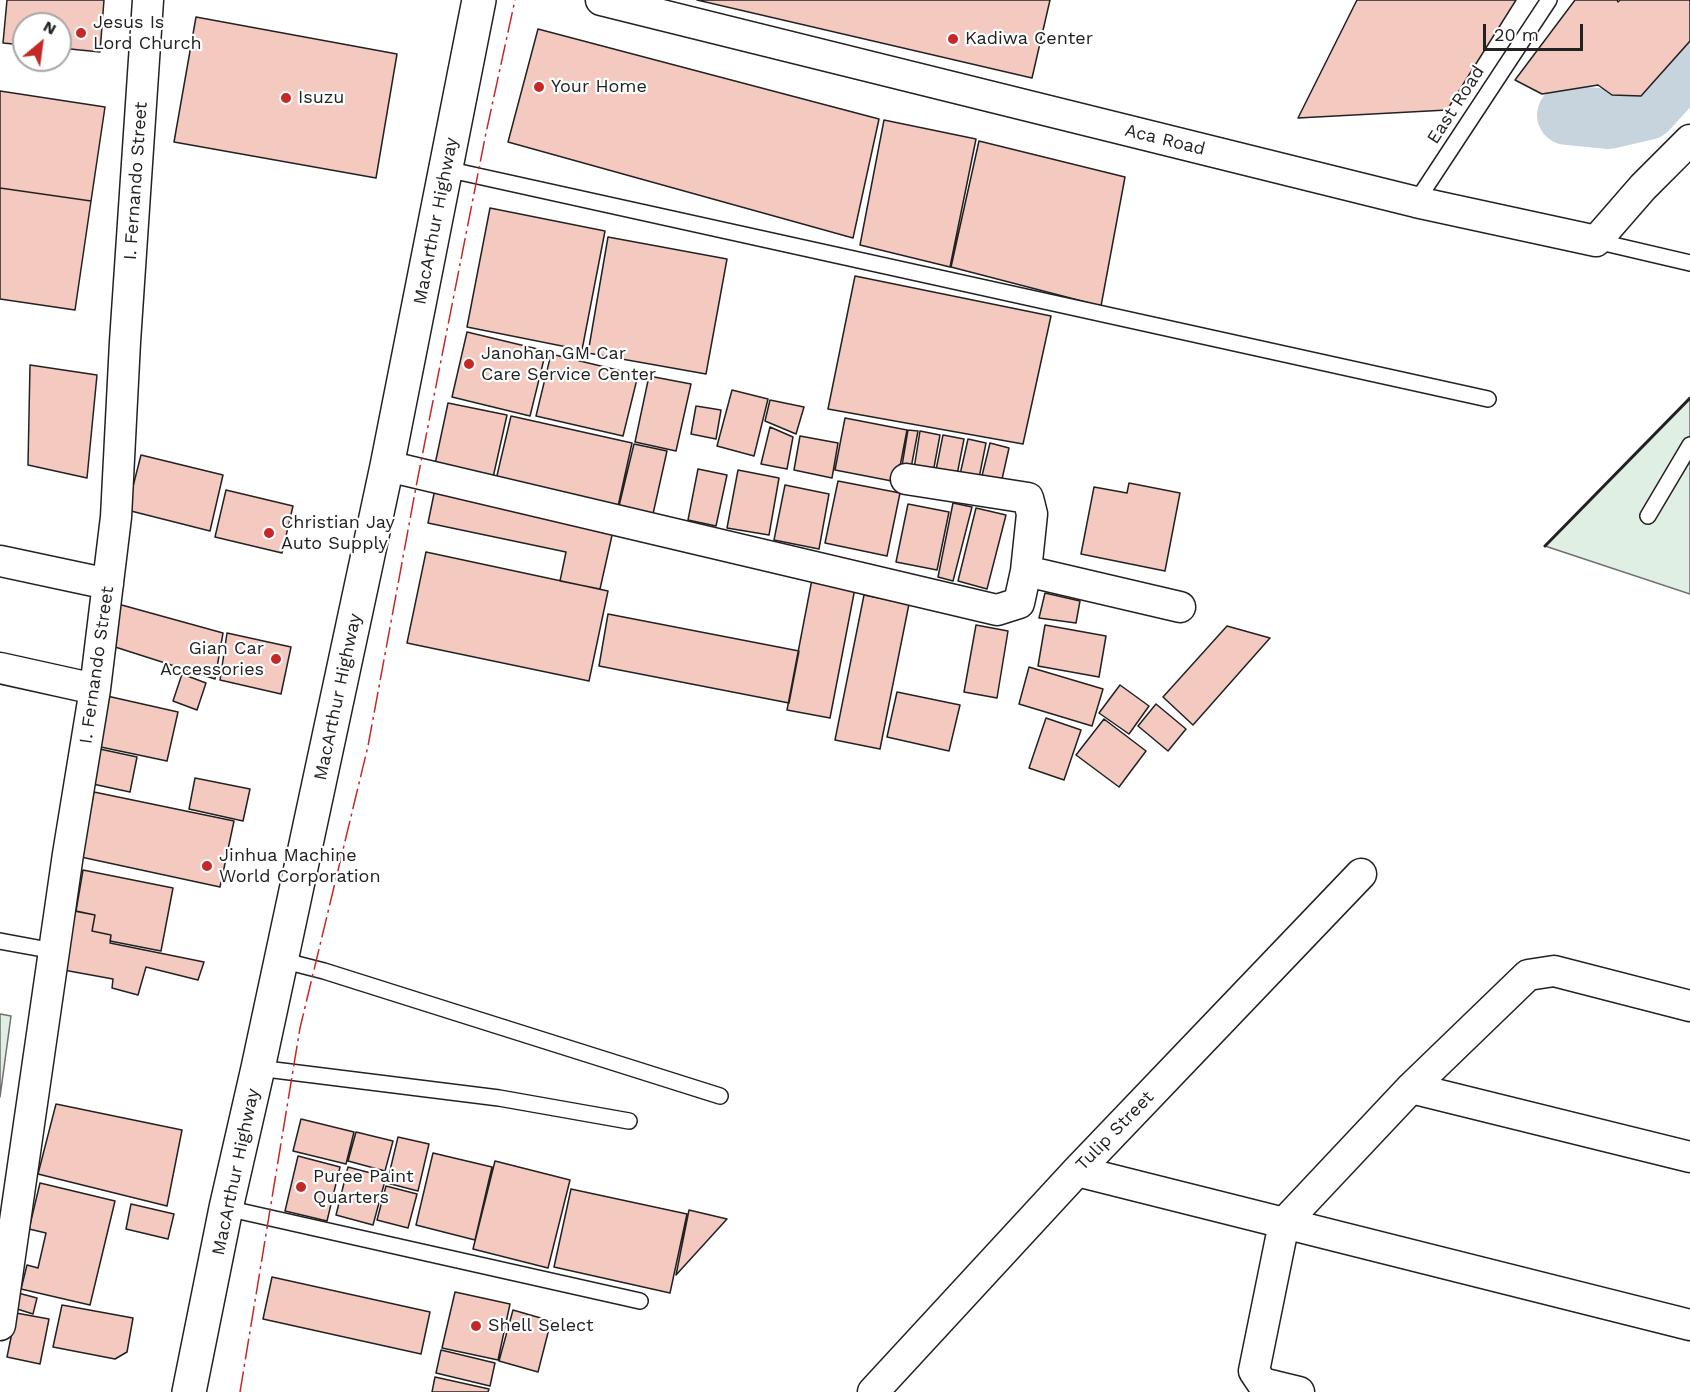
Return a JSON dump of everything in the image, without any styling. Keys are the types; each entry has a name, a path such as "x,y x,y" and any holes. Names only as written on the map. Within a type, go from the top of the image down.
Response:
{"highway":[{"name":"MacArthur Highway","path":"189,1392 226,1208 387,466 446,169 473,1"}],"street":[{"name":"I. Fernando Street","path":"0,1325 94,689 116,517 125,342 148,0"},
{"name":"Aca Road","path":"601,0 1416,202 1596,241"},
{"path":"1596,241 1643,187 1690,140"},
{"path":"387,466 997,610 1019,603 1026,571 1032,514 1028,498 906,479"},
{"path":"0,561 108,584"},
{"path":"1026,571 1180,607"},
{"path":"0,668 94,689"},
{"name":"Tulip Street","path":"873,1392 1077,1171 1361,874"},
{"path":"1299,1392 1262,1383 1254,1371 1284,1223 1411,1088 1528,975 1554,971 1690,1006"},
{"path":"1411,1088 1690,1157"},
{"path":"1077,1171 1690,1325"}],"lane":[{"name":"East Road","path":"1416,202 1549,0"},
{"path":"446,169 1488,399"},
{"path":"1596,241 1690,263"},
{"path":"1648,516 1690,445"},
{"path":"0,941 54,951"},
{"path":"281,960 336,974 720,1096"},
{"path":"258,1068 499,1098 629,1121"},
{"path":"226,1208 640,1301"}],"green space":[{"path":"1690,398 1690,594 1545,546"},
{"path":"0,1014 11,1016 0,1097"}],"building":[{"name":"Jesus Is Lord Church","path":"7,0 104,0 100,52 72,49 72,12 12,12 12,44 3,43"},
{"name":"Kadiwa Center","path":"697,0 1050,0 1032,78"},
{"path":"1357,0 1516,0 1447,110 1298,118"},
{"path":"1575,0 1617,0 1618,2 1620,0 1690,0 1690,41 1641,96 1612,95 1598,85 1542,94 1515,80"},
{"name":"Isuzu","path":"196,17 397,54 376,178 174,142"},
{"path":"538,29 879,119 853,238 508,142"},
{"path":"0,91 105,107 91,201 0,188"},
{"path":"884,120 976,139 950,267 860,245"},
{"path":"979,141 1125,177 1101,306 951,267"},
{"path":"0,188 91,201 75,310 0,299"},
{"path":"490,208 605,231 582,350 467,327"},
{"path":"608,237 727,259 706,374 588,353"},
{"path":"855,276 1051,316 1023,444 828,409"},
{"path":"467,332 546,351 530,416 452,397"},
{"path":"551,354 638,375 623,436 536,416"},
{"path":"30,365 97,375 87,478 28,465"},
{"path":"649,376 691,384 676,451 635,442"},
{"path":"732,390 768,399 754,456 717,446"},
{"path":"770,400 804,407 796,434 765,421"},
{"path":"448,403 507,415 492,482 434,469"},
{"path":"696,406 721,410 716,439 691,434"},
{"path":"511,416 632,443 617,511 495,484"},
{"path":"845,418 907,430 897,482 835,470"},
{"path":"770,427 793,437 787,469 761,464"},
{"path":"908,430 918,431 911,468 902,466"},
{"path":"920,431 940,435 932,478 913,475"},
{"path":"943,435 964,439 956,480 935,475"},
{"path":"800,436 838,443 832,478 794,470"},
{"path":"968,439 986,443 978,483 959,479"},
{"path":"990,443 1009,448 1000,488 980,484"},
{"path":"634,444 667,451 653,514 619,506"},
{"path":"141,455 223,475 210,531 127,510"},
{"path":"698,469 727,475 716,526 688,520"},
{"path":"738,470 779,478 769,535 727,528"},
{"path":"838,481 900,493 887,556 825,543"},
{"path":"1129,483 1180,493 1165,571 1081,554 1094,487 1127,493"},
{"path":"436,484 615,522 600,589 560,581 566,552 428,523"},
{"path":"785,485 829,494 819,549 774,540"},
{"path":"226,490 293,506 282,553 215,537"},
{"path":"953,503 972,507 953,581 938,577"},
{"path":"908,504 949,512 937,570 896,562"},
{"path":"976,508 1006,515 987,589 958,581"},
{"path":"426,552 608,591 589,681 407,643"},
{"path":"813,574 856,583 830,718 787,710"},
{"path":"1045,593 1080,601 1076,623 1039,618"},
{"path":"864,595 909,604 880,749 835,740"},
{"path":"118,604 223,633 215,679 112,646"},
{"path":"608,614 799,651 789,703 599,666"},
{"path":"976,625 1008,631 997,698 964,692"},
{"path":"1045,625 1106,636 1099,677 1038,666"},
{"path":"1227,626 1270,638 1193,725 1163,697"},
{"path":"227,633 291,647 281,694 220,680"},
{"path":"1029,667 1103,689 1092,726 1019,704"},
{"path":"182,674 206,683 197,710 173,701"},
{"path":"1120,685 1149,706 1129,734 1099,713"},
{"path":"897,692 960,705 949,751 887,737"},
{"path":"107,696 178,712 167,761 96,746"},
{"path":"1156,704 1186,729 1168,751 1138,726"},
{"path":"1046,718 1081,730 1064,780 1029,768"},
{"path":"1104,719 1146,751 1119,787 1076,755"},
{"path":"95,748 137,757 130,792 88,783"},
{"path":"195,778 250,789 243,821 189,809"},
{"path":"94,792 234,821 220,887 81,857"},
{"path":"83,870 173,888 161,951 110,941 111,935 92,931 95,915 76,911"},
{"path":"69,910 95,915 92,931 111,935 110,943 204,962 198,980 146,967 138,995 112,988 113,979 58,969"},
{"path":"56,1104 182,1130 167,1206 38,1174"},
{"path":"301,1119 354,1132 346,1164 293,1151"},
{"path":"356,1132 393,1141 385,1171 348,1161"},
{"path":"398,1137 429,1144 418,1191 387,1183"},
{"path":"433,1153 492,1167 475,1240 416,1225"},
{"path":"298,1156 340,1167 327,1221 285,1211"},
{"path":"495,1161 570,1180 548,1268 473,1249"},
{"path":"348,1167 386,1177 373,1225 336,1215"},
{"path":"40,1183 115,1201 90,1305 21,1289 27,1265 38,1268 46,1233 29,1229"},
{"path":"386,1186 417,1194 408,1228 377,1220"},
{"path":"571,1189 687,1214 670,1293 554,1267"},
{"path":"131,1204 174,1214 168,1239 126,1229"},
{"path":"689,1210 727,1219 676,1275"},
{"path":"272,1277 430,1312 421,1354 263,1319"},
{"name":"Shell Select","path":"455,1292 510,1304 498,1360 442,1348"},
{"path":"18,1293 37,1298 33,1314 14,1308"},
{"path":"62,1305 133,1318 127,1352 115,1359 53,1347"},
{"path":"513,1310 551,1321 538,1372 499,1361"},
{"path":"16,1313 49,1319 40,1364 7,1357"},
{"path":"441,1350 495,1363 490,1386 436,1373"},
{"path":"435,1377 489,1389 488,1392 432,1392"}],"waterway":[{"path":"1567,115 1608,119 1647,110 1690,63"},
{"path":"1647,110 1653,130"}],"wall":[{"path":"1545,546 1690,398"}],"power":[{"path":"240,1392 300,1028 368,746 416,487 486,133 515,0"}],"place":[{"name":"Jesus Is Lord Church","path":"81,33"},
{"name":"Kadiwa Center","path":"953,39"},
{"name":"Your Home","path":"539,87"},
{"name":"Isuzu","path":"286,98"},
{"name":"Janohan GM Car Care Service Center","path":"469,364"},
{"name":"Christian Jay Auto Supply","path":"269,533"},
{"name":"Gian Car Accessories","path":"276,659"},
{"name":"Jinhua Machine World Corporation","path":"207,866"},
{"name":"Puree Paint Quarters","path":"301,1187"},
{"name":"Shell Select","path":"476,1326"}]}
